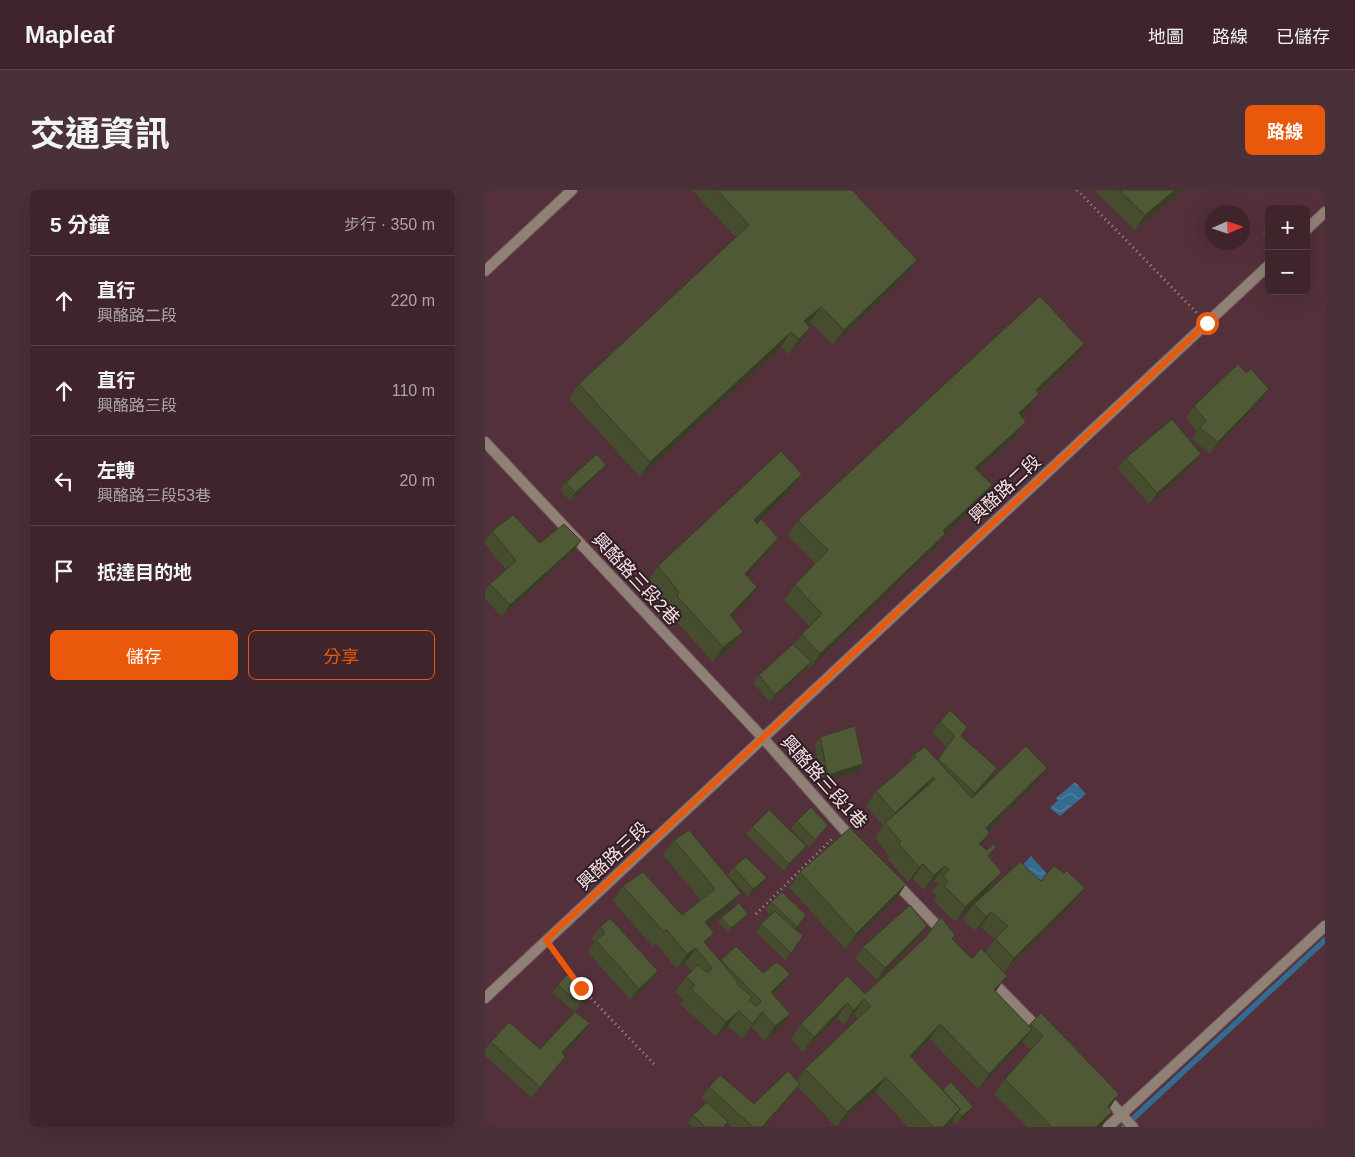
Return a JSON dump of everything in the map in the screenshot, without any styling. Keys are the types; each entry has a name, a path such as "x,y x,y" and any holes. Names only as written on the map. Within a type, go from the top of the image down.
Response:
{"street":[{"path":"485,271 572,190"},
{"path":"1310,226 1325,212"},
{"name":"興酪路二段","path":"763,738 1265,269"},
{"name":"興酪路三段2巷","path":"485,442 763,738"},
{"name":"興酪路三段1巷","path":"763,738 842,829 863,850"},
{"name":"興酪路三段","path":"485,998 763,738"},
{"path":"884,872 954,943"},
{"path":"1108,1127 1325,926"},
{"path":"982,972 1045,1036"},
{"path":"1094,1086 1133,1127"}],"path":[{"path":"1077,190 1207,323"},
{"path":"755,914 842,829"},
{"path":"546,940 581,988 654,1064"}],"water":[{"path":"1075,782 1086,794 1060,816 1050,808 1058,800 1056,798"},
{"path":"1031,856 1047,874 1030,892 1012,876"}],"building":[{"path":"717,190 852,190 917,260 844,330 821,307 804,321 810,328 799,339 791,332 650,462 579,384 749,225"},
{"path":"1119,190 1175,190 1145,215"},
{"path":"1040,296 1084,344 1036,390 1039,394 1019,413 1026,422 975,468 992,485 943,531 945,534 820,654 802,634 822,614 795,585 828,550 798,520"},
{"path":"1238,364 1246,373 1251,369 1269,389 1218,442 1200,428 1206,421 1194,406"},
{"path":"1172,419 1201,454 1157,493 1126,458"},
{"path":"781,451 802,474 754,520 757,524 761,519 778,538 745,574 757,587 730,615 743,632 723,647 677,596 679,592 658,566"},
{"path":"597,454 606,465 575,493 566,482"},
{"path":"513,515 540,543 564,524 581,541 510,605 490,584 516,561 492,531"},
{"path":"793,644 811,662 775,695 759,675"},
{"path":"950,710 967,727 961,736 997,768 975,793 938,759 955,736 940,722"},
{"path":"855,726 863,764 828,775 820,737"},
{"path":"1026,746 1047,768 986,828 990,833 979,844 987,850 994,844 996,847 988,856 1002,872 965,907 944,886 948,882 943,876 949,869 945,866 934,875 923,864 919,867 899,844 901,842 885,823 935,779 933,777 895,813 876,791 916,757 914,754 925,747 972,798"},
{"path":"811,807 828,825 815,840 797,821"},
{"path":"769,810 806,846 789,864 752,827"},
{"path":"850,828 906,884 856,934 800,872"},
{"path":"689,830 741,893 705,922 714,933 704,942 738,982 737,984 752,997 749,1001 757,1006 761,1001 721,960 736,946 763,973 777,962 790,974 771,992 790,1014 775,1026 762,1012 753,1024 739,1011 726,1022 691,989 695,985 686,977 698,965 708,973 712,968 696,948 687,954 666,929 664,932 623,886 643,872 682,915 715,889 674,840"},
{"path":"746,857 767,878 753,889 734,867"},
{"path":"1020,862 1041,881 1054,866 1064,873 1067,871 1085,888 1014,958 995,939 1008,926 991,912 986,917 974,904"},
{"path":"782,892 806,915 797,927 771,902"},
{"path":"739,903 748,914 731,928 721,918"},
{"path":"910,905 927,926 885,968 863,947"},
{"path":"775,911 803,936 791,953 761,924"},
{"path":"941,917 955,935 952,939 972,959 981,948 1007,976 994,990 1032,1029 989,1074 940,1024 910,1056 960,1109 943,1127 933,1127 886,1077 847,1112 805,1069 871,1006 864,999 854,1010 847,1003 814,1037 801,1024 847,976 865,994 924,939"},
{"path":"610,918 658,971 639,989 596,940 605,933 600,927"},
{"path":"568,974 588,992 580,1004 558,985"},
{"path":"575,1012 590,1023 562,1052 565,1057 540,1087 491,1042 509,1022 540,1049"},
{"path":"1041,1013 1119,1094 1108,1106 1112,1112 1096,1127 1052,1127 1005,1079 1043,1036 1030,1024"},
{"path":"788,1071 800,1084 762,1127 753,1127 709,1087 720,1075 754,1104"},
{"path":"951,1082 973,1107 962,1116 958,1112 960,1109 943,1090"},
{"path":"707,1102 728,1122 723,1127 705,1127 693,1115"}],"waterway":[{"path":"1124,1127 1325,940"}],"route":[{"path":"581,988 546,940 1207,323"}]}
